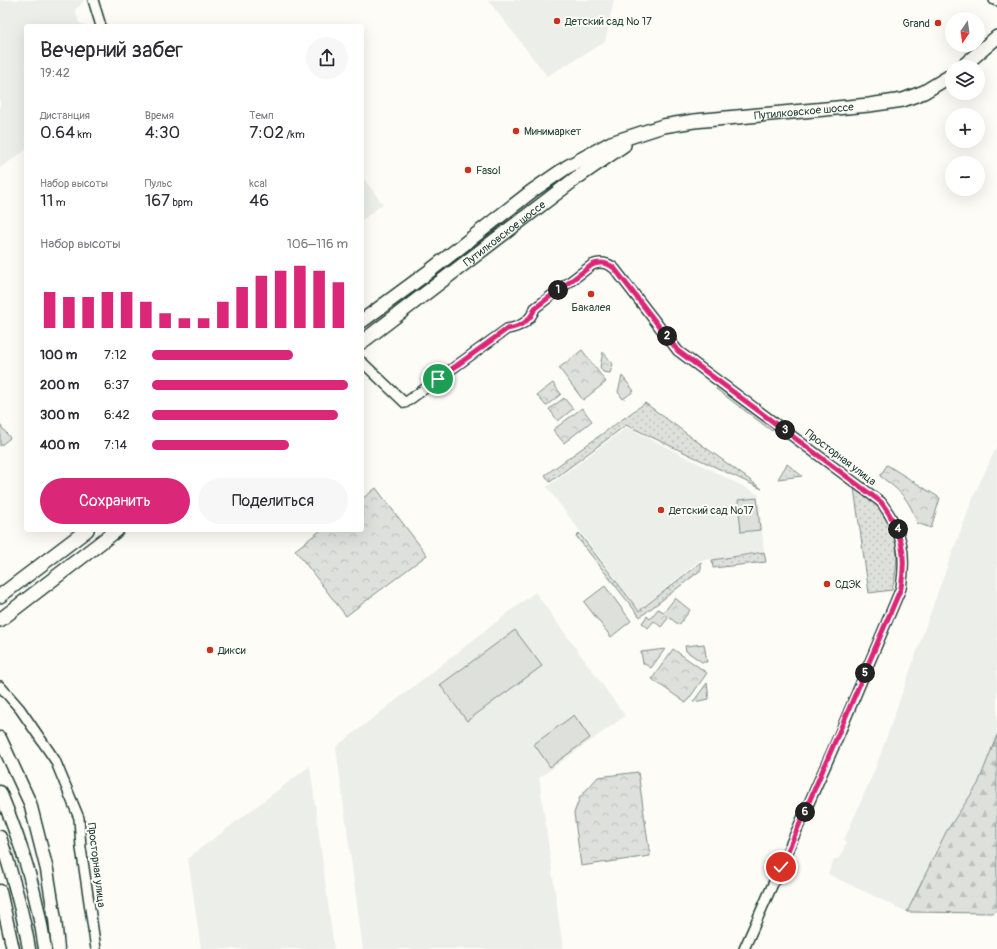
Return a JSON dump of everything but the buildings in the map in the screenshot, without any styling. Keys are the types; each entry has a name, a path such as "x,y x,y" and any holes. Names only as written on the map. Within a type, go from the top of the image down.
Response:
{"main road":[{"path":"970,60 997,37"},
{"name":"Путилковское шоссе","path":"364,320 532,191 567,167 611,143 650,129 694,121 869,105 902,100 924,92 945,79"},
{"name":"Путилковское шоссе","path":"364,340 575,179 614,151 650,129"},
{"path":"0,596 84,532"},
{"path":"0,620 114,532"}],"street":[{"path":"93,0 100,24"},
{"name":"Просторная улица","path":"364,364 405,404 507,329 518,328 532,316 535,308 592,265 600,263 608,265 615,269 678,351 881,502 890,514 898,528 902,542 904,573 901,588 831,753 744,949"},
{"name":"Просторная улица","path":"0,686 20,709 55,760 79,818 81,848 96,949"},
{"path":"0,738 30,803 47,870 58,949"},
{"path":"0,792 29,869 40,914 45,949"},
{"path":"0,837 24,916 29,949"},
{"path":"0,891 13,949"}],"shaded area":[{"path":"0,0 84,0 79,7 75,9 79,23 82,24 24,24 24,151 0,168"},
{"name":"Детский сад № 17","path":"488,0 614,0 605,42 547,76"},
{"path":"364,180 383,204 364,218"},
{"name":"Детский сад №17","path":"627,427 758,494 764,551 699,561 639,610 547,487"},
{"path":"997,446 997,735 978,784 946,832 907,912 828,874 834,860 839,858 847,842 844,840 876,767 940,586 975,493"},
{"path":"535,592 625,716 539,778 563,949 363,949 336,747"},
{"path":"310,766 334,949 201,949 188,858"}],"green space":[{"path":"582,350 606,382 583,400 559,368"},
{"path":"603,352 613,364 610,373 603,372 600,367"},
{"path":"622,376 634,391 623,399 618,392"},
{"path":"553,383 561,394 546,406 537,395"},
{"path":"719,385 775,427 772,431 716,389"},
{"path":"564,398 573,409 558,421 549,409"},
{"path":"645,403 762,489 626,425 550,482 545,475"},
{"path":"582,408 592,421 564,443 553,430"},
{"path":"0,425 10,438 0,446"},
{"path":"787,464 802,476 778,479"},
{"path":"887,465 940,498 931,528 917,523 907,501 893,486 880,476"},
{"path":"376,488 427,555 346,616 295,550 318,532 364,532 364,497"},
{"path":"854,488 873,502 885,515 892,528 895,537 897,563 892,590 869,593"},
{"path":"757,498 760,530 741,532 738,500"},
{"path":"579,533 639,611 701,562 701,570 640,617 576,536"},
{"path":"764,552 766,562 713,568 712,560"},
{"path":"605,586 631,621 611,637 584,602"},
{"path":"675,598 690,610 679,625 669,617 661,627 654,621 648,628 642,623 647,616 650,619 658,609 664,612"},
{"path":"515,630 542,666 467,721 440,685"},
{"path":"704,644 707,662 702,662 686,651 685,646"},
{"path":"665,649 651,668 643,663 641,652"},
{"path":"673,649 707,673 686,703 652,679"},
{"path":"707,683 709,699 693,702"},
{"path":"574,715 590,738 550,767 534,744"},
{"path":"997,735 997,910 993,913 907,912 946,832 978,784"},
{"path":"638,772 650,856 581,866 574,813 580,797 598,777"}],"place":[{"name":"Детский сад № 17","path":"557,21"},
{"name":"Grand","path":"938,23"},
{"name":"Минимаркет","path":"516,131"},
{"name":"Fasol","path":"468,170"},
{"name":"Бакалея","path":"591,294"},
{"name":"Детский сад №17","path":"661,510"},
{"name":"СДЭК","path":"827,584"},
{"name":"Дикси","path":"210,650"}],"route":[{"path":"438,379 507,329 518,328 532,316 535,308 595,263 612,266 678,351 881,502 890,514 898,528 902,542 904,573 901,588 781,867"}]}
